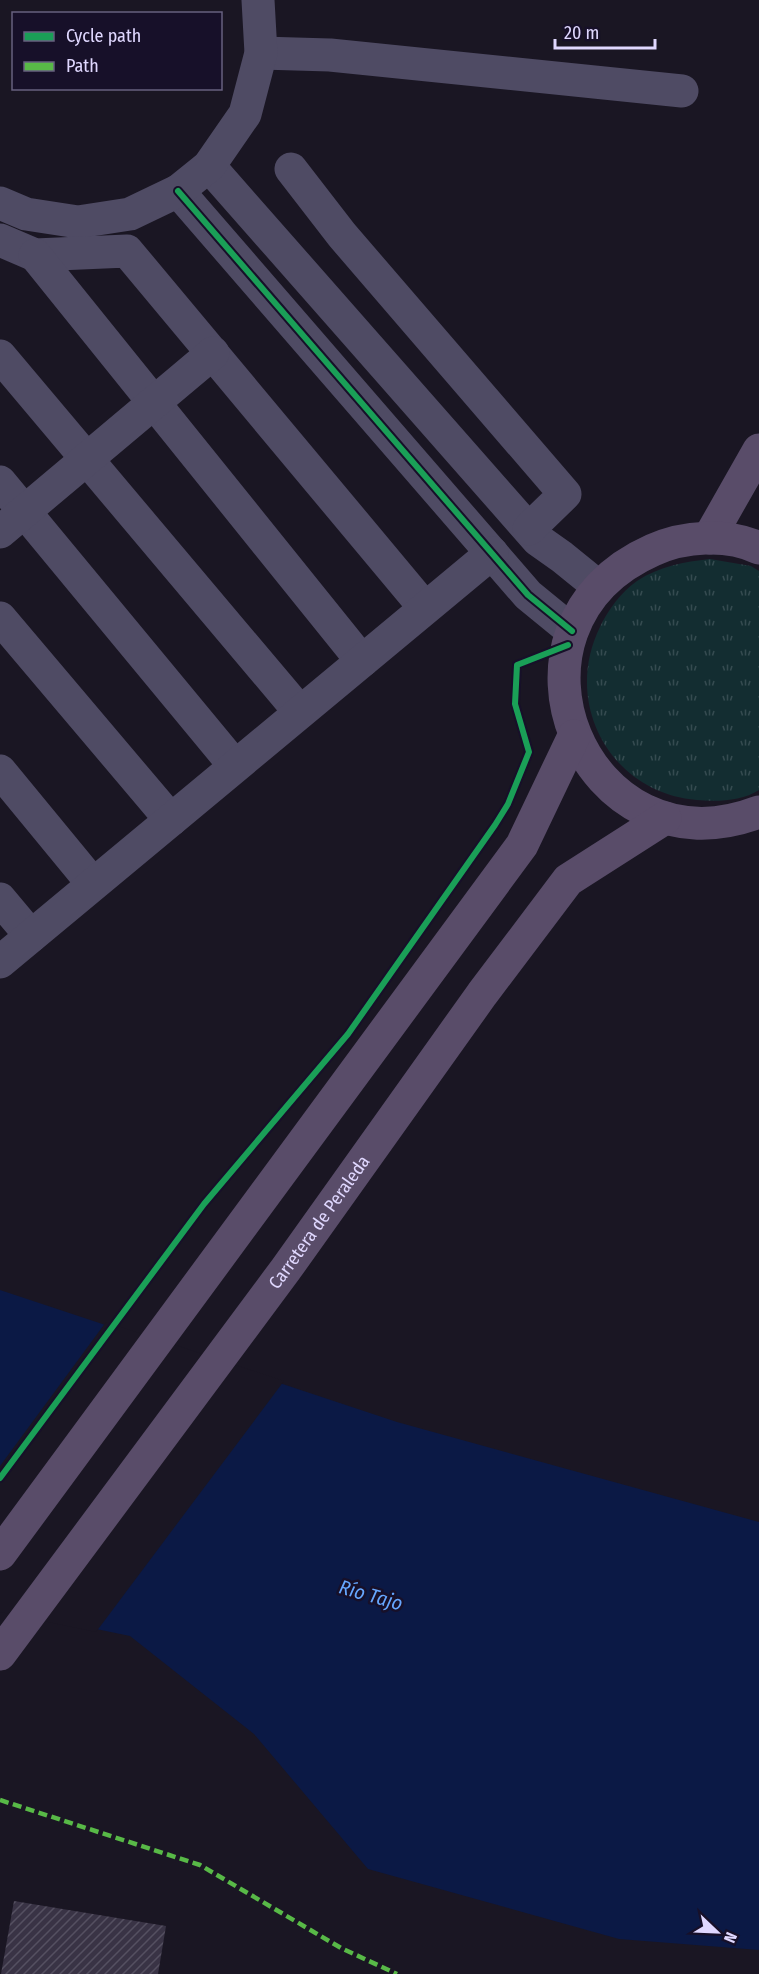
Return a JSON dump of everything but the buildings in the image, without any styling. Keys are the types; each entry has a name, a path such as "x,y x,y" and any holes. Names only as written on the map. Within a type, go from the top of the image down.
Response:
{"main road":[{"path":"709,538 759,450"},
{"path":"759,548 732,540 709,538 668,543 630,560 599,587 583,608 572,631 564,675 566,706 574,736 596,772 627,801 665,818 702,824 740,820 759,812"},
{"path":"0,1554 522,845 574,736"},
{"name":"Carretera de Peraleda","path":"0,1654 286,1269 482,994 568,880 665,818"}],"street":[{"path":"0,203 26,214 78,222 130,214 178,191 209,166 244,114 261,53 258,0"},
{"path":"261,53 330,56 682,91"},
{"path":"209,166 538,540 562,556 599,587"},
{"path":"291,169 342,235 566,494 529,529"},
{"path":"178,191 528,594 572,631"},
{"path":"0,240 35,255 127,251 425,608"},
{"path":"35,255 362,661"},
{"path":"0,532 213,353"},
{"path":"0,356 300,712"},
{"path":"0,482 235,766"},
{"path":"0,962 492,553"},
{"path":"0,618 171,820"},
{"path":"0,771 93,884"},
{"path":"0,899 31,936"}],"green space":[{"path":"710,559 751,566 759,571 759,790 737,799 721,801 697,800 667,794 640,781 618,762 602,740 591,714 587,686 590,656 600,627 620,596 637,581 663,568"}],"water":[{"name":"Río Tajo","path":"0,1290 397,1422 759,1522 759,1950 619,1939 368,1869 254,1734 130,1636 0,1609"}],"pier":[{"path":"106,1322 284,1381 96,1632 0,1612 0,1466"}],"marked path":[{"path":"0,1800 200,1865 341,1948 397,1974"}],"cycle path":[{"path":"178,191 528,595 572,631"},
{"path":"0,1478 204,1204 348,1034 495,825 508,804 529,752 515,704 517,665 568,645"}]}
